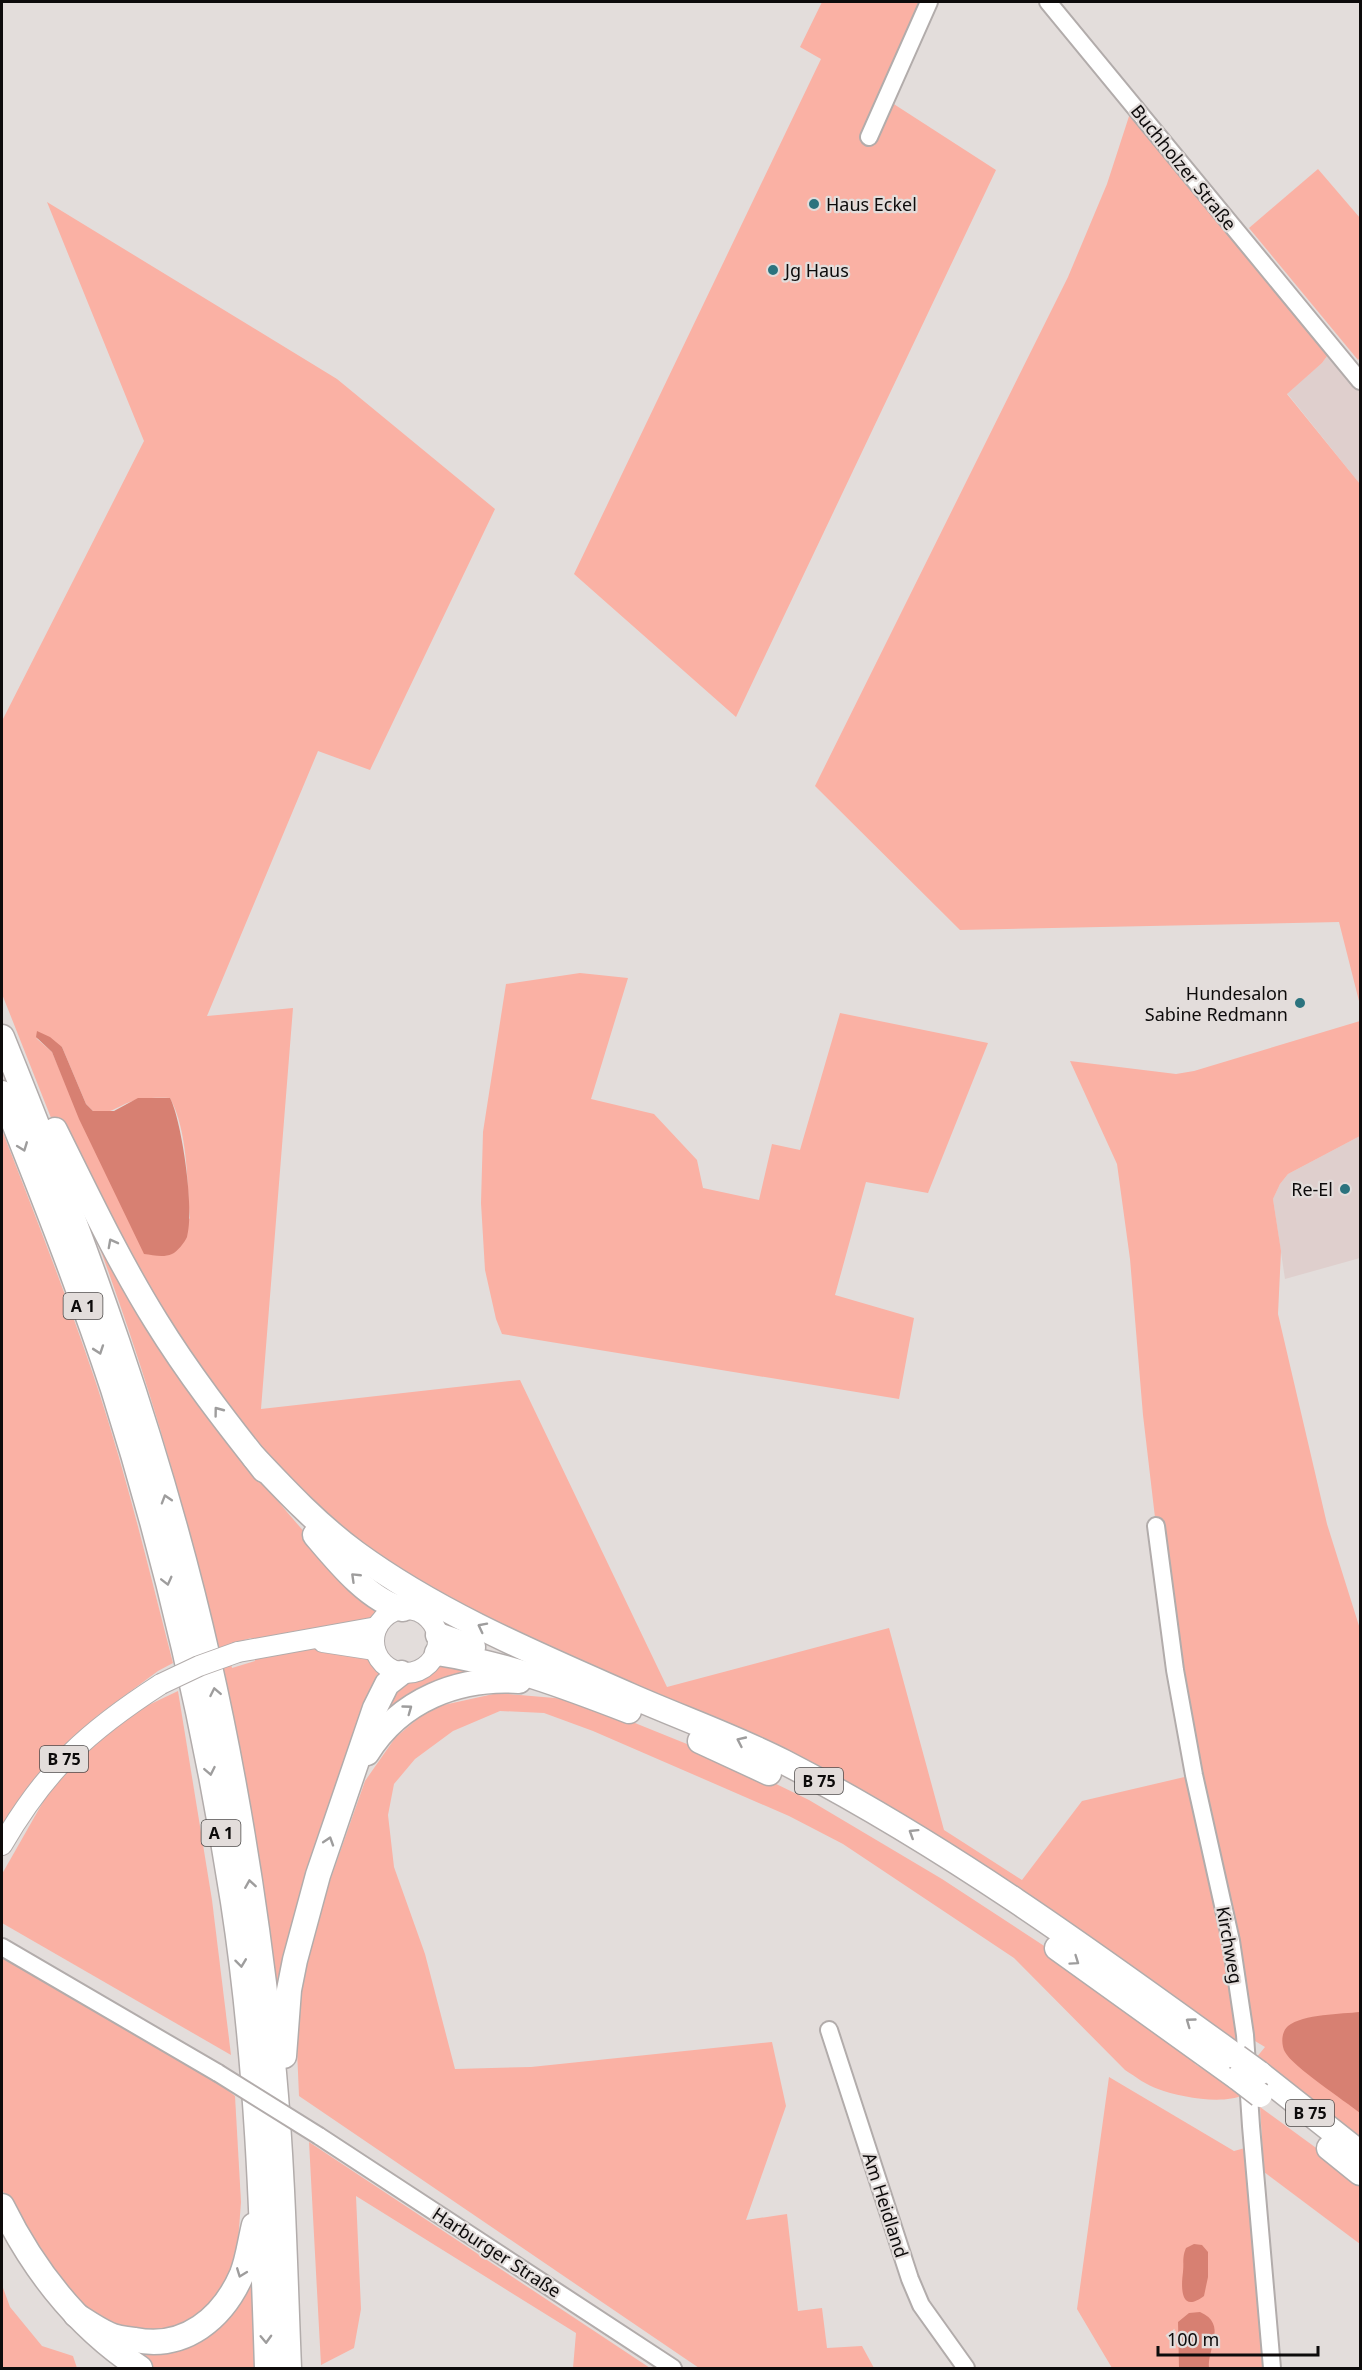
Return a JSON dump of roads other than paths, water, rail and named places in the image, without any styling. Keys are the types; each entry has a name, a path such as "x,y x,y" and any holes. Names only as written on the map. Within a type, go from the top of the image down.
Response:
{"highway":[{"path":"2,1035 39,1099 140,1295 201,1389 330,1553 373,1594 403,1609"},
{"name":"A 1","path":"2,1035 100,1288 127,1369 170,1514 208,1658 236,1797 257,1925 274,2073 283,2214 289,2368"},
{"name":"A 1","path":"2,1093 79,1294 112,1388 153,1524 198,1708 233,1904 255,2084 262,2197 267,2368"},
{"path":"254,1457 328,1532 386,1574 438,1605 635,1705"},
{"name":"B 75","path":"437,1644 567,1687 635,1705 744,1742 866,1805 1034,1912 1249,2076 1360,2153"},
{"path":"283,2214 290,2156 284,2055 289,1990 318,1875 340,1807 380,1695 387,1684 401,1673"},
{"path":"340,1807 362,1760 384,1729 423,1699 450,1687 483,1681 528,1682 635,1705"},
{"name":"B 75","path":"1249,2076 1360,2173"},
{"path":"76,2315 110,2335 141,2342 167,2341 196,2331 221,2310 243,2272 262,2197"},
{"path":"2,2206 33,2261 58,2295 116,2352 140,2368"}],"main road":[{"name":"B 75","path":"2,1845 29,1800 81,1742 104,1722 161,1684 199,1666 238,1652 377,1627 386,1616 403,1609"},
{"path":"377,1627 374,1638 375,1650 385,1665 401,1673 421,1671 432,1661 437,1644 433,1623 416,1610 403,1609"},
{"name":"B 75","path":"302,1640 375,1650"}],"street":[{"path":"869,137 929,2"},
{"name":"Buchholzer Straße","path":"1048,2 1360,381"},
{"name":"Kirchweg","path":"1156,1526 1175,1670 1194,1775 1231,1941 1245,2035 1272,2368"},
{"name":"Harburger Straße","path":"2,1947 218,2073 320,2136 673,2368"},
{"name":"Am Heidland","path":"829,2030 910,2279 921,2305 966,2368"}],"place":[{"name":"Haus Eckel","path":"814,204"},
{"name":"Jg Haus","path":"773,270"},
{"name":"Hundesalon Sabine Redmann","path":"1300,1003"},
{"name":"Re-El","path":"1345,1189"}]}
